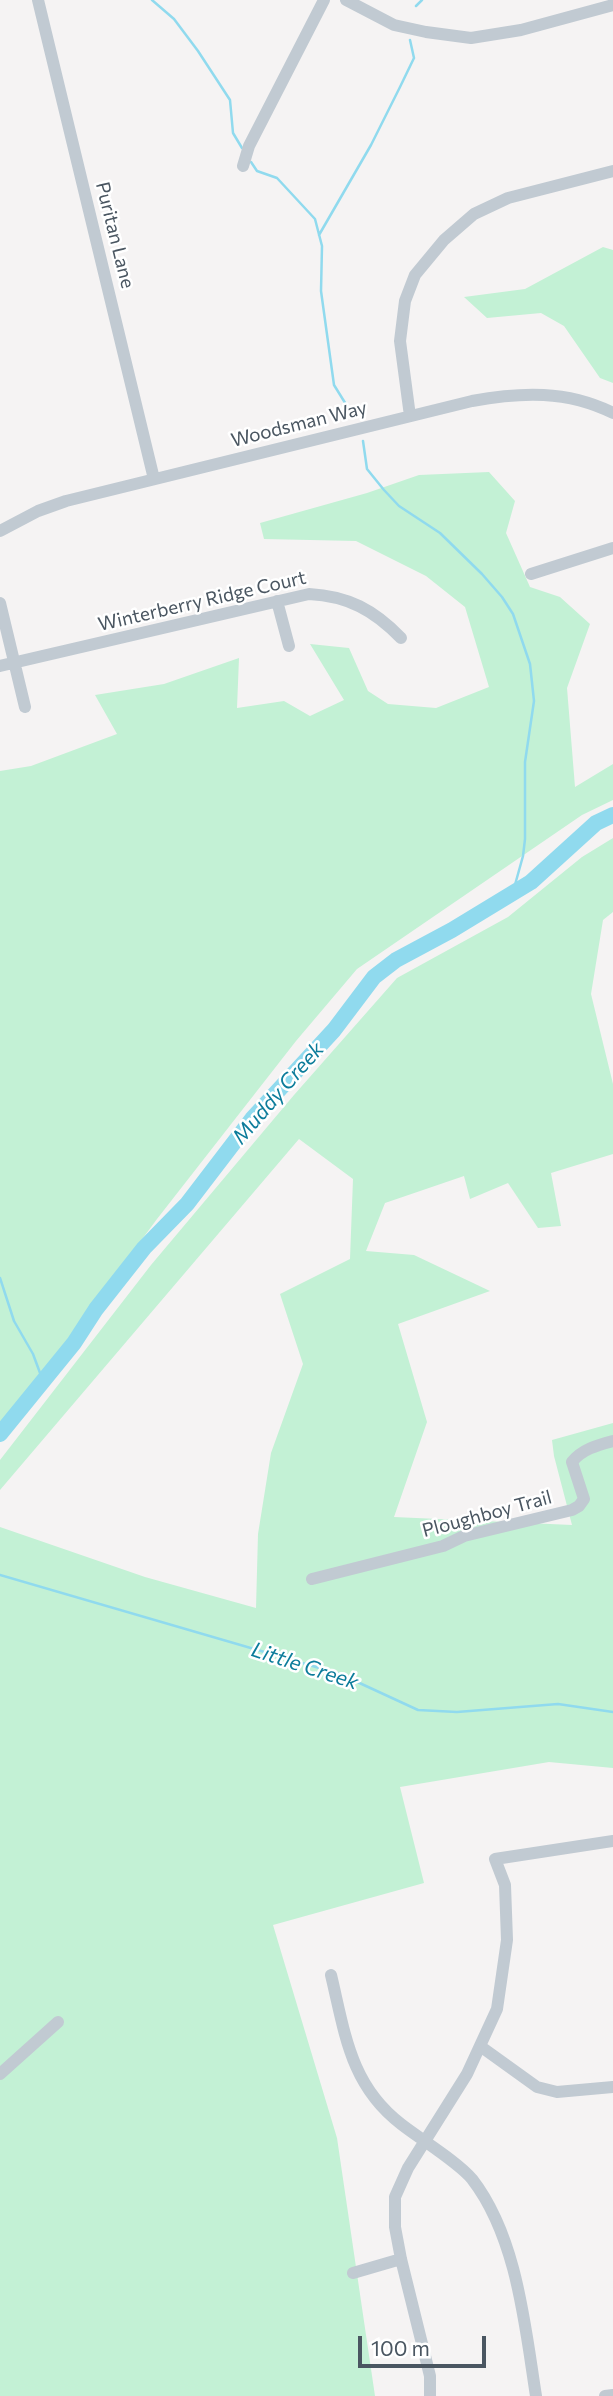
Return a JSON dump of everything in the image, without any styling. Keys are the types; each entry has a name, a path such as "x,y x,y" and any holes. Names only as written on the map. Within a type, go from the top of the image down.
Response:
{"street":[{"name":"Puritan Lane","path":"37,0 154,479"},
{"path":"243,166 249,146 324,0"},
{"path":"346,0 394,25 471,38 521,30 613,5"},
{"path":"410,416 400,341 405,302 415,275 422,266 444,240 474,214 508,198 613,171"},
{"name":"Woodsman Way","path":"0,531 52,505 472,401 517,394 556,395 576,398 613,413"},
{"path":"531,574 613,548"},
{"name":"Winterberry Ridge Court","path":"0,666 309,594 338,597 367,608 401,638"},
{"path":"277,601 289,646"},
{"path":"0,603 25,707"},
{"name":"Ploughboy Trail","path":"312,1579 443,1546 464,1536 572,1510 584,1499 572,1462 590,1448 613,1441"},
{"path":"430,2396 428,2367 395,2227 395,2197 408,2168 467,2074 496,2009 507,1940 505,1885 495,1859 613,1841"},
{"path":"331,1975 358,2076 369,2094 384,2111 471,2178 494,2215 507,2250 524,2317 536,2396"},
{"path":"0,2074 58,2022"},
{"path":"480,2046 537,2087 557,2092 613,2087"},
{"path":"353,2273 401,2259"},
{"path":"606,2396 613,2395"}],"green space":[{"path":"603,247 613,250 613,383 600,378 564,326 541,313 487,318 464,297 525,289"},
{"path":"489,472 515,501 506,533 530,587 560,597 590,624 567,688 575,787 613,764 613,800 582,815 357,969 296,1041 157,1219 46,1369 0,1424 0,771 31,766 117,734 95,695 164,684 239,658 237,708 284,701 310,716 344,700 310,644 349,648 368,691 388,704 436,708 489,687 465,607 426,576 356,541 264,539 260,523 367,493 419,475"},
{"path":"613,838 613,912 603,920 591,994 613,1084 613,1154 551,1173 561,1226 538,1228 508,1183 470,1199 464,1176 385,1203 366,1251 414,1255 490,1291 398,1324 427,1422 394,1517 572,1525 552,1440 613,1423 613,1768 549,1762 400,1787 424,1883 273,1925 337,2138 375,2396 0,2396 0,1527 145,1577 256,1608 258,1534 271,1453 303,1364 280,1294 350,1259 353,1179 299,1139 0,1490 0,1460 151,1265 397,978 508,917 582,857"}],"waterway":[{"path":"152,0 174,19 230,100 233,133 242,148"},
{"path":"416,6 422,0"},
{"path":"319,235 371,145 414,58 410,40"},
{"path":"251,162 257,171 277,178 315,219 322,246 321,291 334,385 352,414"},
{"path":"363,441 367,469 384,490 399,506 440,533 502,597 513,614 530,664 534,701 525,762 525,839 513,892"},
{"name":"Muddy Creek","path":"0,1434 74,1343 96,1309 144,1248 187,1204 252,1119 334,1030 374,977 396,960 531,882 596,823 613,815"},
{"path":"0,1278 14,1321 33,1354 43,1381"},
{"name":"Little Creek","path":"0,1575 340,1674 418,1710 457,1712 558,1704 613,1712"}]}
